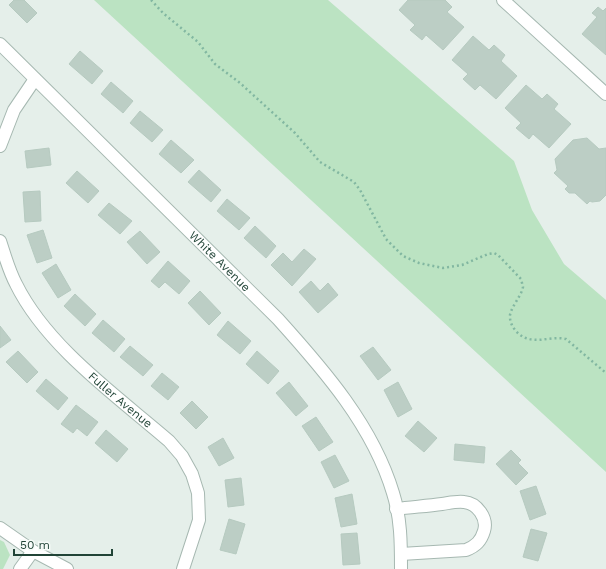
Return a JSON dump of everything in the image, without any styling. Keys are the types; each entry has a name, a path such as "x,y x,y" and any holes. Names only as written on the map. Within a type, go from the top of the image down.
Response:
{"street":[{"path":"503,0 606,94"},
{"name":"White Avenue","path":"0,44 278,319 318,364 353,412 380,458 394,494 400,532 401,569"},
{"path":"0,146 14,110 35,79"},
{"name":"Fuller Avenue","path":"0,241 16,284 43,327 72,357 169,441 182,456 192,474 198,493 199,520 183,569"},
{"path":"396,509 463,502 475,507 482,514 485,521 485,530 481,540 475,546 466,550 401,554"},
{"path":"0,528 33,551 67,569"},
{"path":"20,569 33,551"}],"path":[{"path":"151,0 163,13 194,39 215,64 240,82 295,133 320,162 354,182 360,190 378,226 396,251 419,263 443,268 462,265 488,254 494,253 498,255 521,279 523,287 521,295 510,315 511,324 516,331 529,339 558,337 566,339 606,373"}],"green space":[{"path":"94,0 328,0 514,161 532,210 564,264 606,300 606,472"},
{"path":"0,540 4,542 10,555 3,569 0,569"}],"building":[{"path":"14,0 24,0 37,13 27,23 9,5"},
{"path":"408,0 445,0 452,7 447,12 464,27 443,50 426,35 422,40 410,30 415,25 399,10"},
{"path":"598,7 603,11 606,8 606,55 582,34 597,17 592,13"},
{"path":"473,36 489,50 494,45 505,55 501,61 517,76 496,99 480,85 475,90 463,79 468,74 452,60"},
{"path":"80,51 103,71 92,84 69,64"},
{"path":"111,82 133,101 123,113 101,94"},
{"path":"526,85 542,99 547,94 558,104 554,109 571,124 549,148 533,134 529,139 516,128 521,123 505,108"},
{"path":"140,111 163,130 152,142 130,123"},
{"path":"587,138 599,149 606,148 606,195 600,201 590,201 587,204 575,193 569,193 565,189 568,186 554,173 557,170 555,159 573,140"},
{"path":"171,140 194,160 181,173 159,154"},
{"path":"49,148 51,165 27,168 25,151"},
{"path":"199,170 221,190 211,202 188,182"},
{"path":"77,171 99,191 88,203 66,183"},
{"path":"40,191 41,221 25,222 23,192"},
{"path":"227,199 250,218 239,230 217,211"},
{"path":"109,203 132,221 120,234 98,215"},
{"path":"255,226 276,246 266,258 244,238"},
{"path":"43,230 52,258 37,263 27,235"},
{"path":"140,231 160,252 147,264 127,242"},
{"path":"304,249 316,259 292,286 271,265 283,253 292,262"},
{"path":"168,261 190,281 179,294 165,282 159,288 151,281"},
{"path":"56,264 71,290 58,298 42,273"},
{"path":"311,281 320,291 328,283 338,295 318,313 299,292"},
{"path":"200,291 221,313 209,325 188,303"},
{"path":"75,294 96,314 85,326 64,306"},
{"path":"103,320 125,339 114,352 92,333"},
{"path":"228,321 251,341 240,354 217,335"},
{"path":"0,326 11,340 0,348"},
{"path":"130,346 153,365 143,376 120,357"},
{"path":"373,347 391,370 378,380 360,356"},
{"path":"18,351 38,372 27,383 6,362"},
{"path":"257,351 279,371 268,384 246,364"},
{"path":"162,373 179,387 168,400 151,386"},
{"path":"46,379 68,398 58,410 36,391"},
{"path":"289,382 308,406 296,416 276,393"},
{"path":"398,382 412,409 398,417 384,390"},
{"path":"192,401 208,417 196,429 180,413"},
{"path":"76,405 98,422 87,436 77,428 73,433 61,424"},
{"path":"316,417 333,442 319,451 302,426"},
{"path":"418,421 437,438 424,452 405,436"},
{"path":"106,430 128,449 117,462 95,443"},
{"path":"223,438 234,458 219,466 208,447"},
{"path":"455,444 485,447 484,463 454,460"},
{"path":"511,450 521,460 518,463 528,473 516,485 496,464"},
{"path":"335,455 349,481 334,488 321,462"},
{"path":"241,478 244,505 228,507 225,480"},
{"path":"536,486 546,514 530,520 520,491"},
{"path":"352,494 357,524 341,527 335,498"},
{"path":"229,519 245,524 236,554 220,550"},
{"path":"531,529 547,533 538,561 523,557"},
{"path":"357,533 360,564 343,565 341,534"}]}
